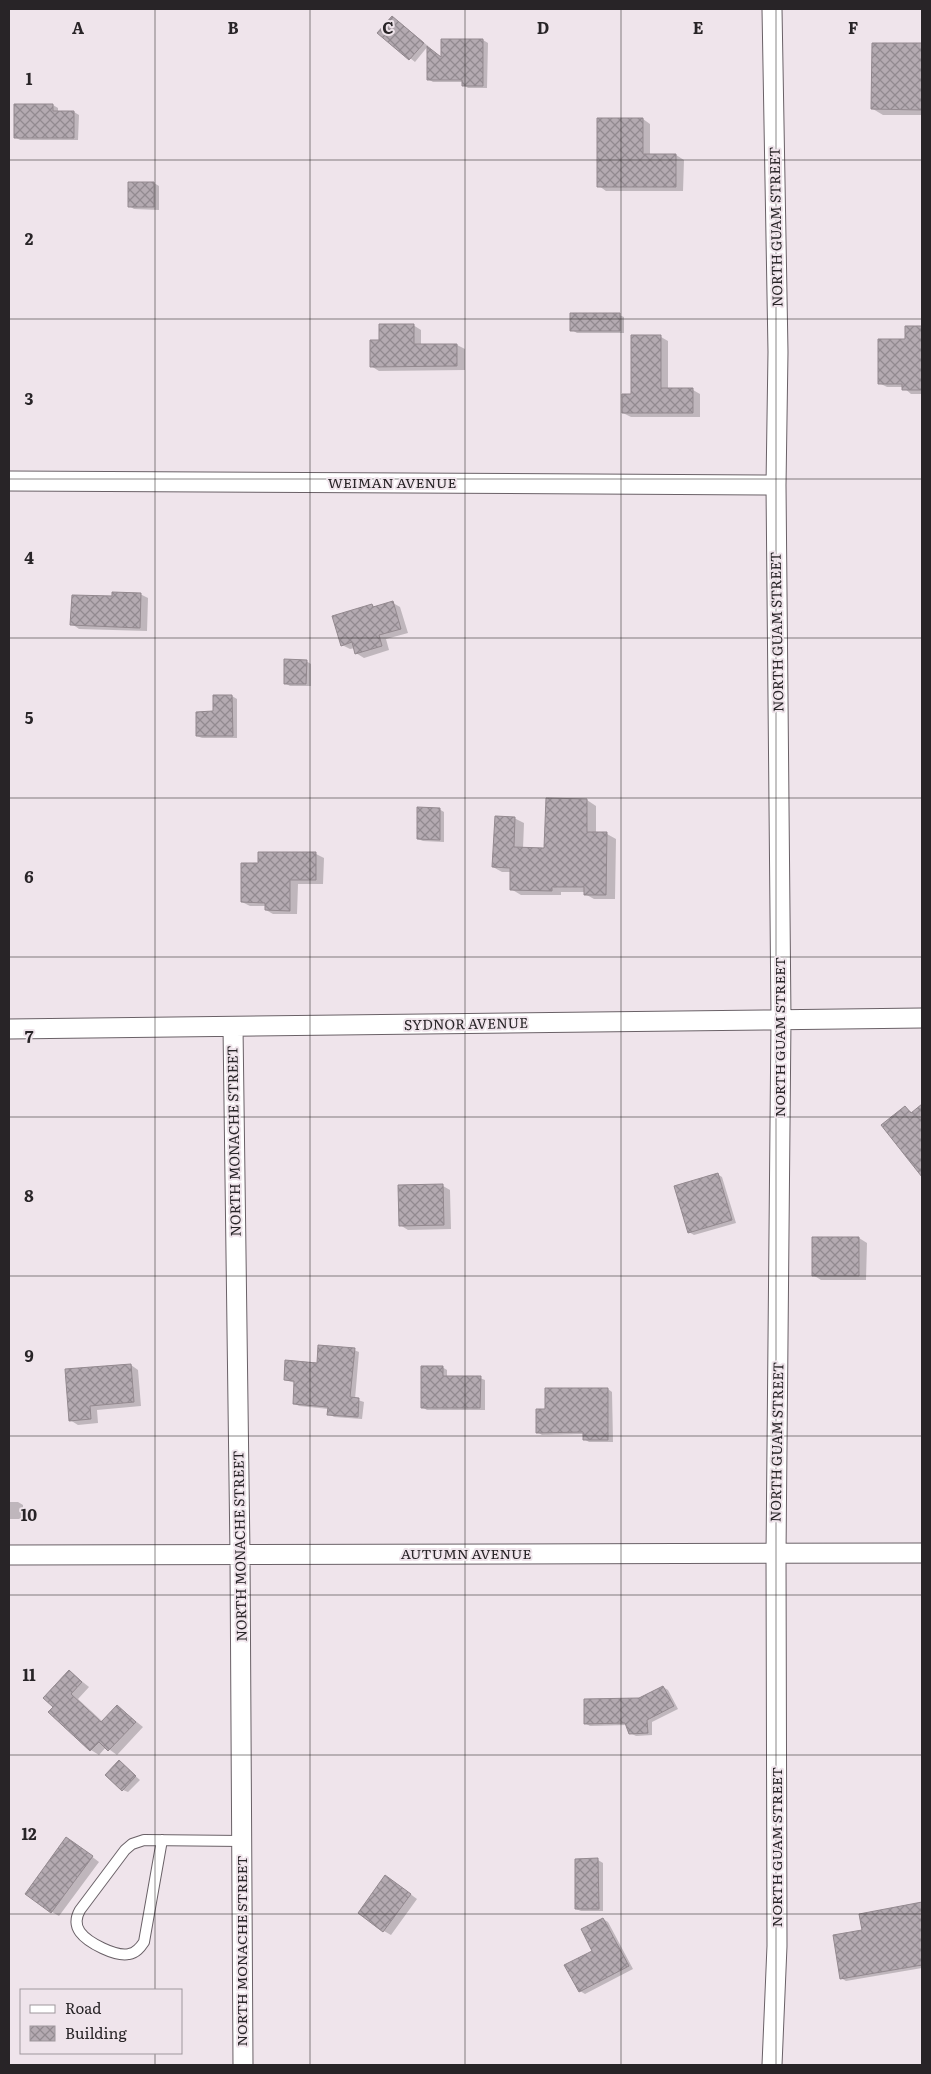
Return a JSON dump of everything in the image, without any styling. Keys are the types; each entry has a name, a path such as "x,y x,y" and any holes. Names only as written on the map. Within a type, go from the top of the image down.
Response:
{"street":[{"name":"NORTH GUAM STREET","path":"772,9 778,352 776,485 781,1020 776,1554 777,1946 772,2065"},
{"name":"WEIMAN AVENUE","path":"9,481 776,485"},
{"name":"SYDNOR AVENUE","path":"9,1029 922,1018"},
{"name":"NORTH MONACHE STREET","path":"232,1027 240,1555 243,2065"},
{"name":"AUTUMN AVENUE","path":"9,1556 922,1553"}],"lane":[{"path":"162,1840 144,1942 138,1950 131,1954 120,1956 110,1953 80,1933 77,1917 80,1910 125,1850 132,1844 144,1840 162,1840 242,1841"}],"building":[{"path":"392,16 424,43 409,60 377,33"},
{"path":"441,39 483,39 483,86 462,86 462,80 427,80 427,46 441,57"},
{"path":"872,43 922,43 922,110 871,109"},
{"path":"14,104 53,104 53,111 74,111 74,138 14,138"},
{"path":"597,118 643,118 643,154 676,154 676,187 597,187"},
{"path":"128,182 154,182 154,207 128,207"},
{"path":"570,313 620,313 620,331 570,331"},
{"path":"379,324 414,324 414,344 457,344 457,366 370,367 370,340 379,340"},
{"path":"905,326 922,326 922,390 902,390 902,384 878,384 878,339 905,339"},
{"path":"631,335 661,335 661,388 693,388 693,413 622,413 622,394 631,394"},
{"path":"112,592 141,593 140,628 70,625 72,595 112,596"},
{"path":"393,601 401,629 379,635 382,646 355,654 352,642 341,646 332,616 372,604 373,607"},
{"path":"284,659 307,660 306,684 284,684"},
{"path":"213,695 232,695 233,736 196,736 196,712 213,711"},
{"path":"546,798 587,799 587,832 607,832 606,895 584,895 584,887 552,887 552,891 510,890 510,868 492,867 495,816 515,817 514,847 544,848"},
{"path":"417,807 440,808 440,840 417,839"},
{"path":"258,852 316,852 316,880 290,880 290,911 265,910 265,903 241,902 241,863 258,863"},
{"path":"922,1104 922,1177 881,1125 905,1106 911,1113"},
{"path":"718,1173 732,1220 688,1233 674,1186"},
{"path":"443,1184 444,1225 399,1226 398,1185"},
{"path":"812,1237 859,1237 859,1276 812,1276"},
{"path":"318,1345 355,1348 350,1397 359,1398 358,1417 327,1415 328,1407 293,1404 294,1381 284,1380 285,1360 317,1363"},
{"path":"131,1364 134,1402 90,1406 91,1419 69,1421 65,1369"},
{"path":"421,1366 443,1366 443,1376 481,1376 480,1408 421,1408"},
{"path":"545,1388 608,1388 608,1440 583,1440 583,1432 536,1433 536,1409 545,1409"},
{"path":"69,1670 82,1682 71,1694 101,1722 117,1705 136,1722 108,1751 99,1742 90,1751 48,1712 53,1707 43,1698"},
{"path":"663,1686 674,1706 647,1720 648,1733 629,1734 625,1723 584,1724 584,1699 639,1698"},
{"path":"119,1760 136,1776 122,1791 105,1775"},
{"path":"66,1837 93,1856 51,1913 25,1894"},
{"path":"598,1858 599,1909 575,1909 575,1859"},
{"path":"385,1875 411,1894 383,1932 358,1913"},
{"path":"922,1902 922,1965 840,1979 833,1935 862,1930 859,1914"},
{"path":"603,1918 629,1966 579,1992 564,1965 592,1951 581,1929"}]}
